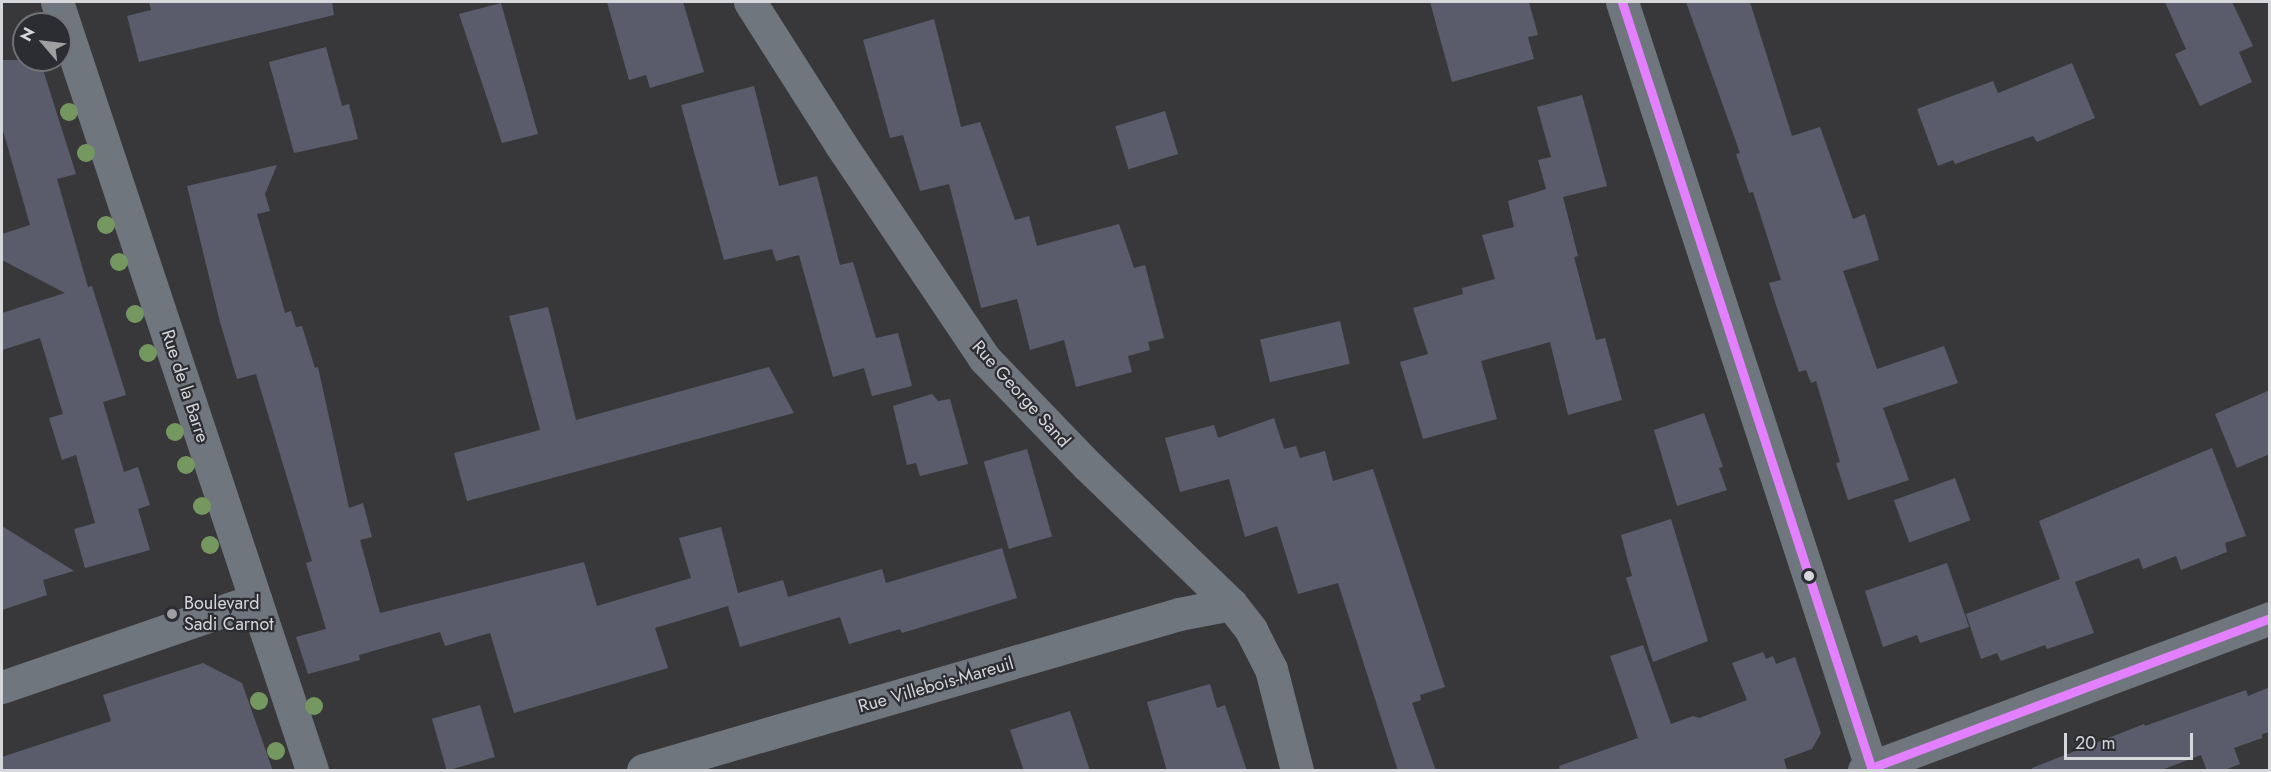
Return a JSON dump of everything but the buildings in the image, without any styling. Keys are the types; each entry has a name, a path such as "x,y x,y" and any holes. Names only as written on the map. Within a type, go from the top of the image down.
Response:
{"street":[{"name":"Rue de la Barre","path":"57,2 312,771"},
{"name":"Rue George Sand","path":"750,2 835,135 984,358 1087,465 1231,604 1251,630 1271,669 1297,771"},
{"path":"1622,2 1869,770 2270,618"},
{"path":"2,687 255,600"},
{"name":"Rue Villebois-Mareuil","path":"643,771 1179,614 1231,604"}],"transit line":[{"path":"1622,2 1872,770"},
{"path":"1871,768 2270,618"}],"place":[{"name":"Boulevard Sadi Carnot","path":"172,614"}]}
